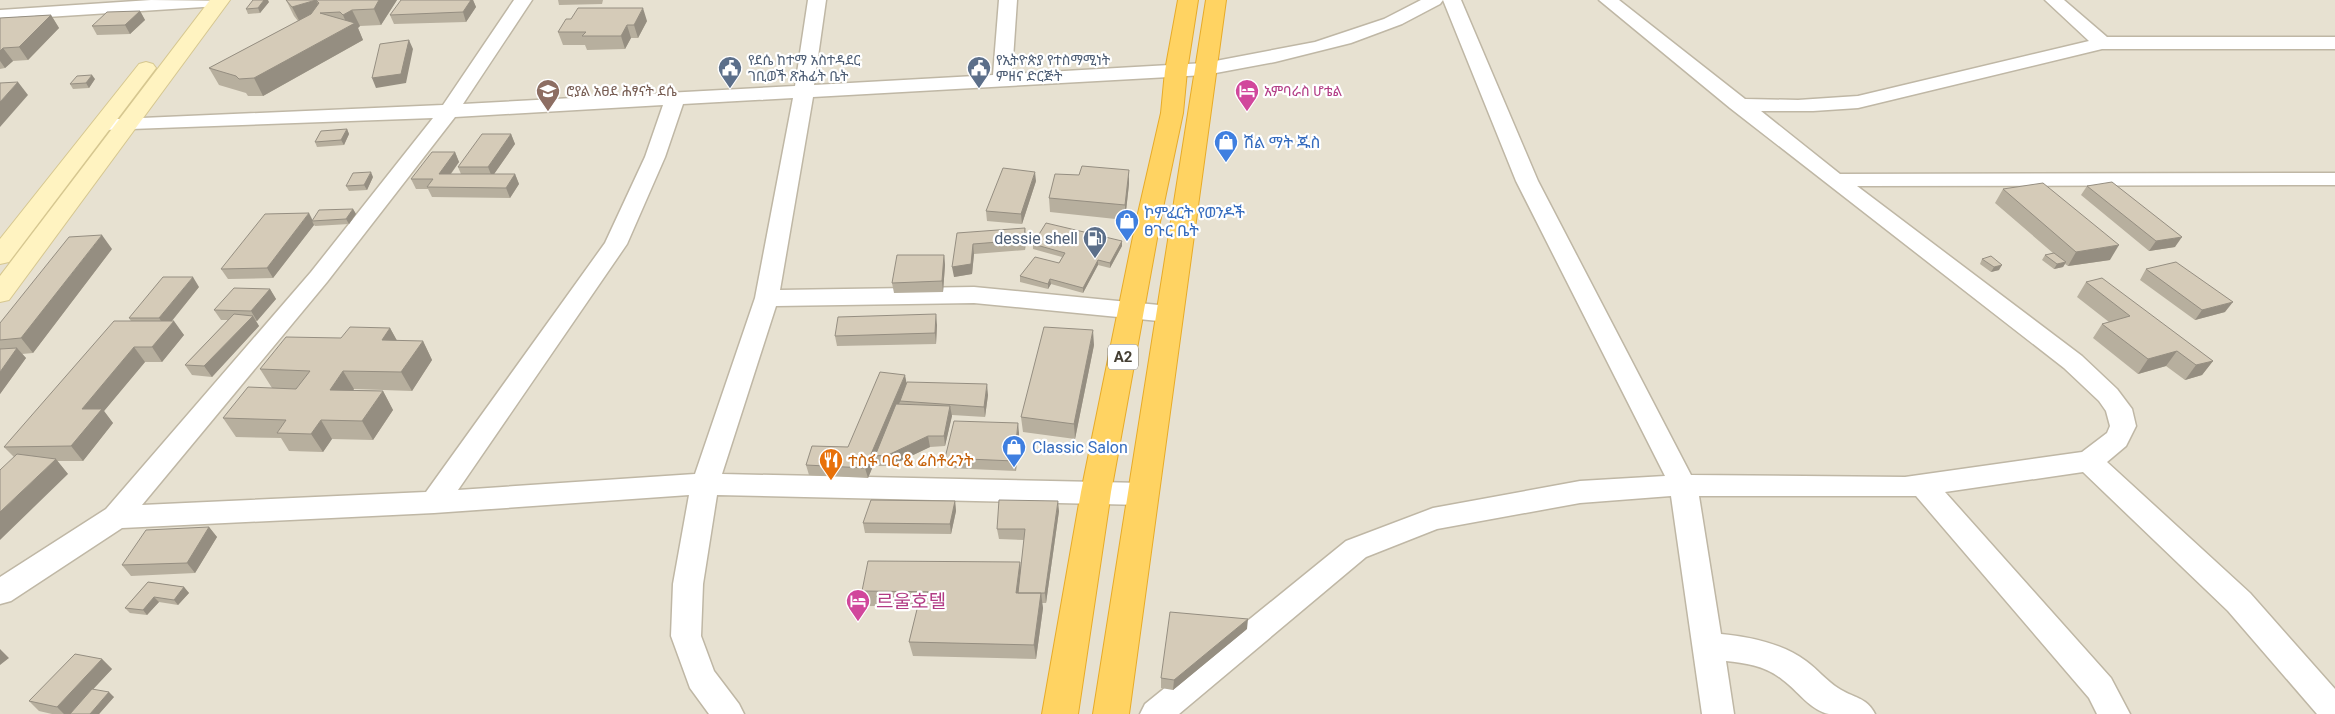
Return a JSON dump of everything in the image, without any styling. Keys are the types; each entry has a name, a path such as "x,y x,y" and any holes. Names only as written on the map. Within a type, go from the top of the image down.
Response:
{"highway":[{"name":"A2","path":"1060,714 1096,492 1148,222 1172,113 1176,71 1188,0"},
{"name":"A2","path":"1111,714 1216,0"},
{"path":"1148,222 1182,225"}],"street":[{"path":"0,592 116,517 319,277 449,111 523,0"},
{"path":"728,714 701,678 686,636 688,584 705,484 768,298 804,90 817,0"},
{"path":"1002,79 1008,0"},
{"path":"103,124 449,111 1205,69 1277,57 1324,45 1391,22 1434,0"},
{"path":"1452,0 1526,181 1683,485 1718,714"},
{"path":"1156,714 1356,549 1433,519 1580,492 1683,485 1905,487 1923,485 2090,461 2117,439 2123,426 2119,409 2108,394 2073,362 1835,180 1608,0"},
{"path":"2054,0 2102,43"},
{"path":"0,15 209,1"},
{"path":"0,294 129,122 209,1"},
{"path":"0,256 103,124 209,1"},
{"path":"1738,104 1821,106 1858,102 2102,43 2335,43"},
{"path":"434,502 616,244 655,157 675,98"},
{"path":"1835,180 2335,179"},
{"path":"768,298 974,296 1169,314"},
{"path":"2090,461 2238,602 2335,712"},
{"path":"116,517 434,502 705,484 1143,494"},
{"path":"1923,485 2100,688 2114,714"},
{"path":"1707,646 1747,650 1773,658 1793,669 1828,698 1859,714"}],"shaded area":[{"path":"0,0 2335,0 2335,714 0,714"}],"building":[{"path":"253,0 264,0 258,8 246,9"},
{"path":"286,0 316,0 292,7"},
{"path":"316,0 379,0 374,9 352,10 343,15 340,12 320,13 355,23 254,78 239,79 236,76 209,68 311,14 319,3"},
{"path":"401,0 471,0 463,12 390,15"},
{"path":"578,8 643,8 634,25 627,25 621,36 582,36 586,32 558,32 566,19 571,19"},
{"path":"140,11 125,25 92,26 107,12"},
{"path":"51,15 19,47 3,48 0,51 0,18"},
{"path":"409,40 401,74 372,78 380,44"},
{"path":"92,75 86,83 70,84 77,76"},
{"path":"18,82 0,102 0,83"},
{"path":"347,129 341,140 315,142 321,131"},
{"path":"482,134 511,134 488,167 458,167"},
{"path":"432,152 455,152 439,174 515,174 506,188 427,187 433,179 411,179"},
{"path":"1082,166 1129,170 1125,205 1049,198 1055,174 1079,175"},
{"path":"1003,168 1035,172 1021,214 986,211"},
{"path":"371,172 364,185 346,186 353,173"},
{"path":"2112,182 2182,237 2156,241 2087,186"},
{"path":"2043,183 2119,245 2076,252 2003,189"},
{"path":"353,209 346,219 312,221 319,210"},
{"path":"309,213 267,268 221,269 265,214"},
{"path":"1046,223 1122,241 1110,263 1098,260 1083,288 1050,279 1048,284 1020,276 1035,257 1059,263 1065,253 1033,244"},
{"path":"1025,228 1024,240 973,244 971,264 952,267 957,233"},
{"path":"102,235 21,338 0,340 0,323 69,237"},
{"path":"2054,253 2066,262 2057,264 2045,255"},
{"path":"897,255 944,255 942,281 892,283"},
{"path":"1991,256 2002,265 1994,267 1982,259"},
{"path":"2176,262 2233,302 2202,310 2146,269"},
{"path":"163,277 193,277 159,318 129,318"},
{"path":"2102,278 2213,361 2196,365 2177,351 2148,359 2102,324 2130,316 2086,282"},
{"path":"234,288 270,289 251,311 214,310"},
{"path":"234,314 253,316 204,366 185,365"},
{"path":"936,314 935,333 835,336 838,317"},
{"path":"114,321 174,321 152,347 134,347 82,409 102,409 71,446 4,447"},
{"path":"350,327 390,328 382,340 423,341 401,372 343,371 330,390 383,391 362,421 321,420 311,434 277,433 286,420 223,418 248,387 296,389 310,371 260,369 286,337 341,338"},
{"path":"1044,327 1093,330 1074,424 1021,417"},
{"path":"17,348 0,372 0,349"},
{"path":"880,372 905,375 865,468 806,465 812,446 848,447"},
{"path":"907,382 987,384 984,407 900,401"},
{"path":"896,404 950,406 944,436 928,436 888,455 875,456"},
{"path":"954,421 1018,423 1014,461 945,458"},
{"path":"17,454 56,459 0,512 0,470"},
{"path":"871,500 955,501 950,524 863,523"},
{"path":"999,500 1058,501 1045,593 1018,593 1025,529 997,529"},
{"path":"209,527 187,563 122,565 146,530"},
{"path":"868,561 1020,562 1016,593 1041,593 1034,645 909,642 921,593 946,592 862,591"},
{"path":"148,582 184,587 174,600 154,597 143,610 125,608"},
{"path":"1170,612 1248,619 1174,680 1161,678"},
{"path":"75,654 102,659 57,707 29,701"},
{"path":"92,689 109,692 90,714 70,714"}],"place":[{"name":"የደሴ ከተማ አስተዳደር ገቢወች ጽሕፊት ቤት","path":"730,89"},
{"name":"የኢትዮጵያ የተስማሚነት ምዘና ድርጅት","path":"979,89"},
{"name":"ሮያል አፀደ ሕፃናት ደሴ","path":"548,112"},
{"name":"አምባራስ ሆቴል","path":"1247,112"},
{"name":"ሽል ማት ጁስ","path":"1226,163"},
{"name":"ኮምፈርት የወንዶች ፀጉር ቤት","path":"1127,242"},
{"name":"dessie shell","path":"1095,259"},
{"name":"Classic Salon","path":"1014,468"},
{"name":"ተስፋ ባር & ሬስቶራንት","path":"831,481"},
{"name":"르울호텔","path":"858,622"}]}
